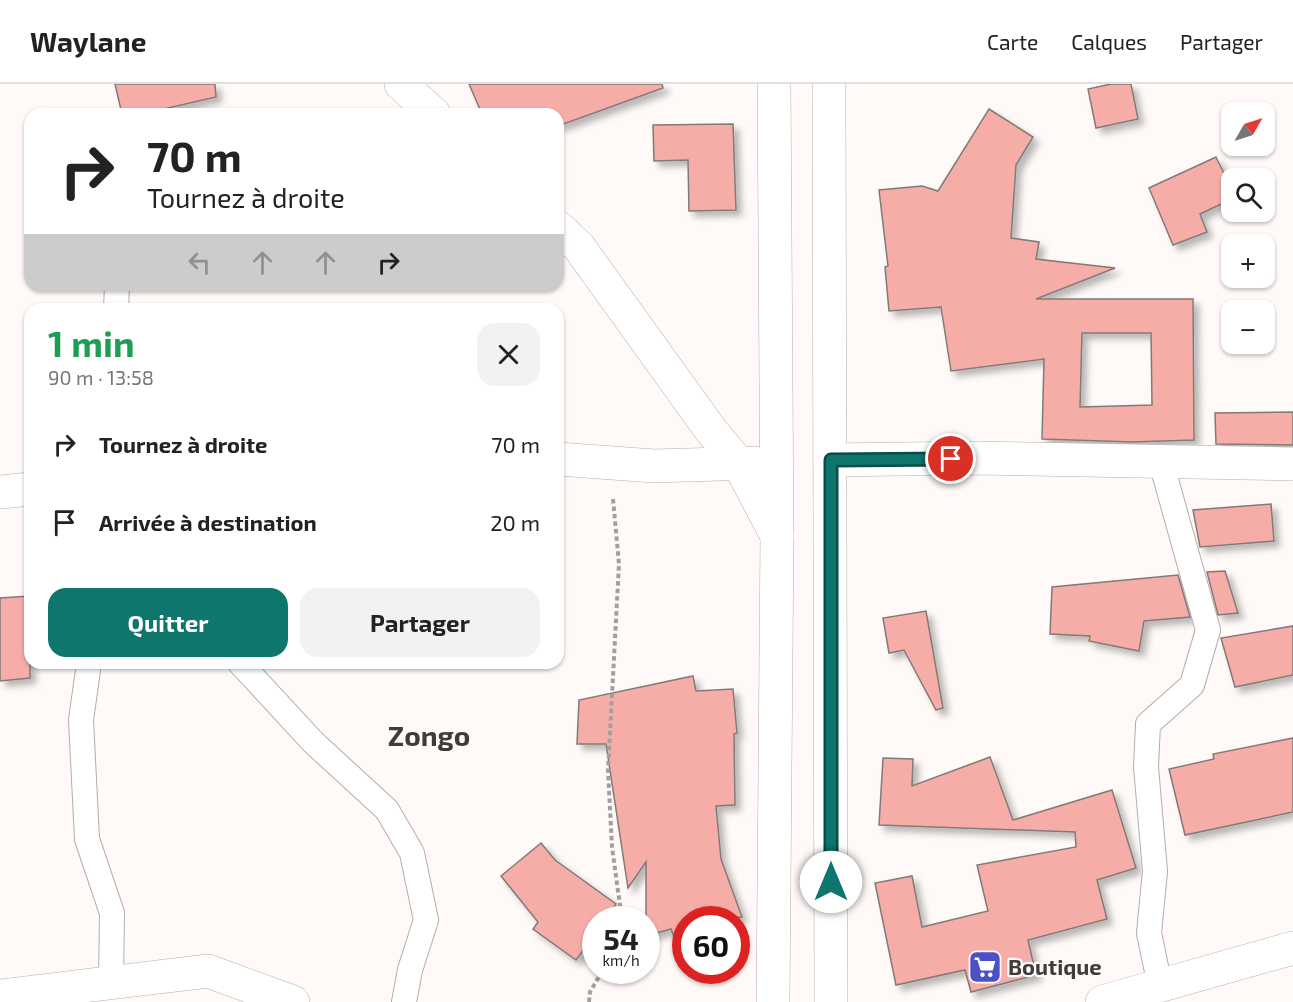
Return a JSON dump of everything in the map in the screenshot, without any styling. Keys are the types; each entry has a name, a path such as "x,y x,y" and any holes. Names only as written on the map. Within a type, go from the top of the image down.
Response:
{"main road":[{"path":"401,84 427,108"},
{"path":"773,1002 777,536 774,84"},
{"path":"829,84 831,1002"},
{"path":"564,233 579,247 710,429 739,464 777,536"},
{"path":"831,460 975,458 1293,464"},
{"path":"564,459 654,466 739,464 777,460"},
{"path":"0,492 24,490"},
{"path":"1102,1002 1293,948"},
{"path":"0,996 112,992 208,971 293,1002"}],"lane":[{"path":"1160,986 1149,933 1155,871 1146,767 1148,724 1192,685 1208,630 1161,462"},
{"path":"88,669 81,720 87,839 112,914 112,992"},
{"path":"246,669 313,742 387,810 412,853 426,920 410,970 404,1002"}],"path":[{"path":"610,462 619,564 608,770 612,847 620,906"},
{"path":"589,1002 590,992 595,984"}],"building":[{"path":"115,84 215,84 216,97 168,108 121,108"},
{"path":"469,84 662,84 663,88 564,124 564,108 479,108"},
{"path":"1111,84 1131,84 1138,119 1096,128 1088,89"},
{"path":"989,109 1033,137 1016,165 1011,238 1039,242 1036,259 1115,268 1036,299 1193,299 1194,440 1132,442 1042,439 1044,359 951,371 941,307 889,311 885,267 888,266 879,190 922,186 938,191","holes":["1082,333 1151,333 1152,405 1080,407"]},
{"path":"733,124 736,210 689,211 688,160 654,161 653,125"},
{"path":"1216,157 1221,168 1221,204 1200,214 1207,232 1173,245 1149,188"},
{"path":"1293,412 1293,445 1216,444 1215,413"},
{"path":"1271,504 1274,541 1200,547 1193,510"},
{"path":"1225,571 1238,613 1218,615 1207,572"},
{"path":"1178,575 1190,617 1144,621 1139,651 1089,641 1090,636 1050,634 1052,587"},
{"path":"24,596 24,669 30,669 30,678 0,681 0,598"},
{"path":"926,611 943,708 936,710 904,650 889,653 883,618"},
{"path":"1293,626 1293,675 1235,687 1221,638"},
{"path":"693,676 696,691 733,689 737,733 734,734 735,805 716,806 721,859 738,906 672,906 672,932 671,929 660,932 660,906 646,906 646,862 628,888 606,744 577,744 579,700"},
{"path":"1293,738 1293,812 1185,835 1169,769 1214,759 1213,754"},
{"path":"990,757 1013,820 1112,790 1136,868 1097,880 1107,919 1028,940 1036,975 971,992 965,970 896,985 875,883 912,876 922,927 988,911 977,865 1076,847 1075,832 879,825 883,758 913,759 912,786"},
{"path":"541,843 555,860 616,904 615,906 582,906 582,952 576,960 533,929 538,922 501,876"}],"place":[{"name":"Boutique","path":"985,967"}],"district":[{"name":"Zongo","path":"429,736"}],"route":[{"path":"831,882 831,460 951,459"}]}
